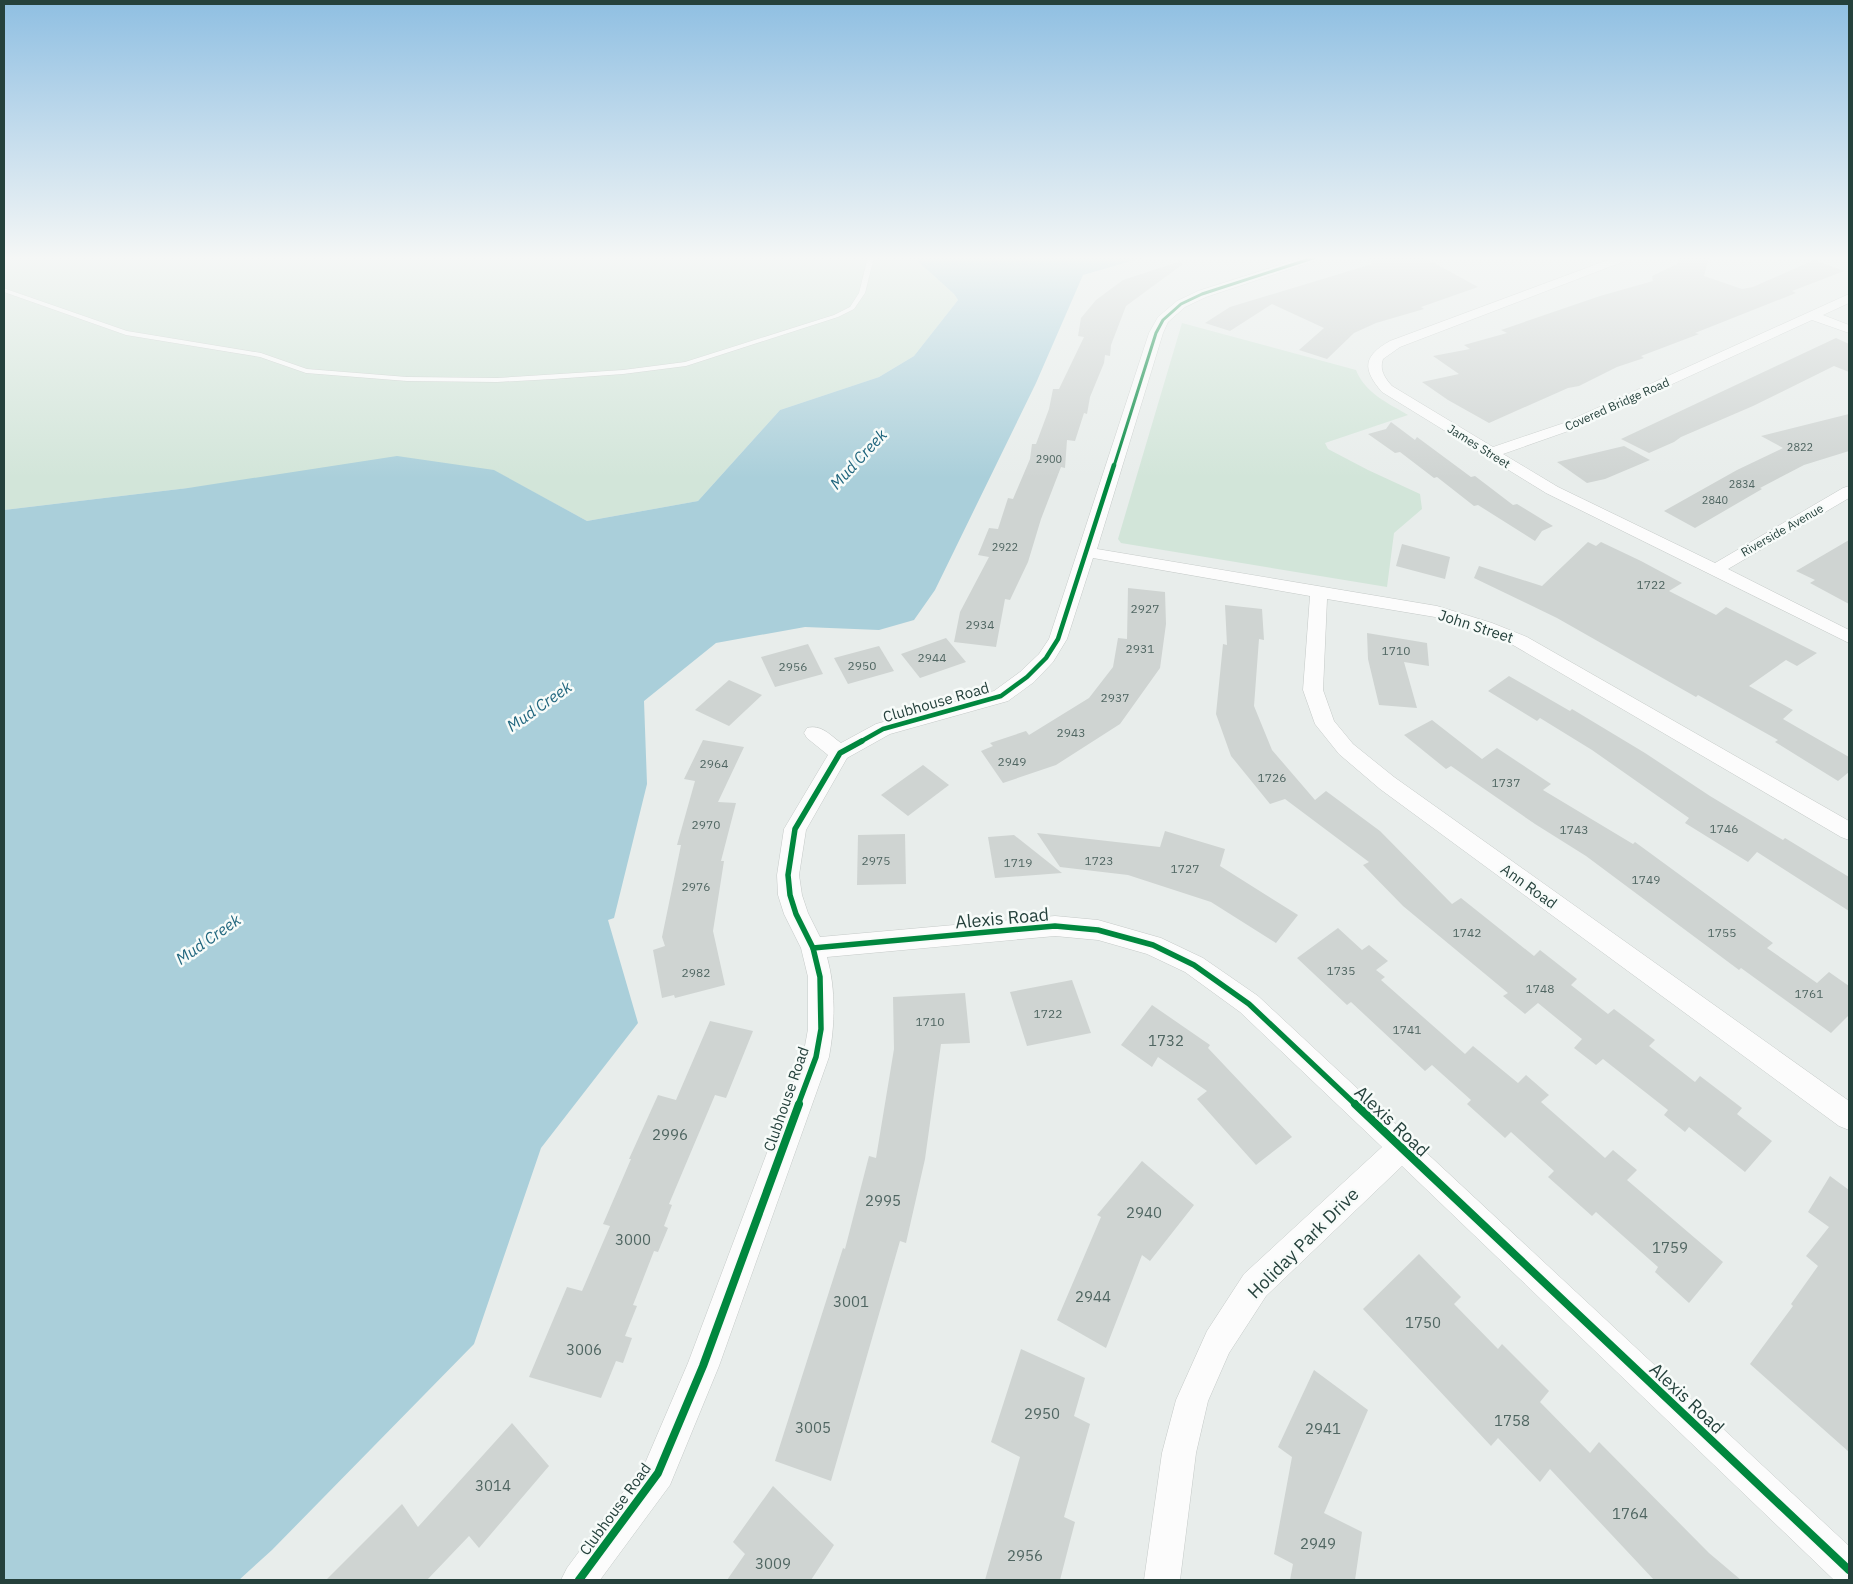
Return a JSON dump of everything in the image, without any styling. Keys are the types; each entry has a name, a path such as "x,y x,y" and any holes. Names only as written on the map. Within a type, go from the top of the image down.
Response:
{"street":[{"name":"Clubhouse Road","path":"579,1580 658,1474 703,1366 816,1057 821,1029 820,977 813,948 796,914 790,895 788,875 795,829 840,753 883,729 1001,696 1027,677 1046,658 1058,639 1088,552 1157,331"},
{"name":"James Street","path":"1430,331 1383,349 1374,359 1373,372 1377,379 1388,389 1552,490 1600,512 1849,637"},
{"name":"Covered Bridge Road","path":"1491,454 1569,426 1777,331"},
{"name":"Riverside Avenue","path":"1715,570 1849,491"},
{"name":"John Street","path":"1088,552 1437,612 1486,627 1520,641 1849,831"},
{"name":"Ann Road","path":"1320,592 1313,690 1325,724 1346,749 1387,783 1849,1117"},
{"path":"814,734 840,753"},
{"name":"Alexis Road","path":"813,948 1055,926 1098,930 1154,945 1194,965 1249,1004 1849,1570"},
{"name":"Holiday Park Drive","path":"1162,1580 1179,1453 1192,1400 1218,1342 1255,1286 1401,1148"}],"lane":[{"path":"120,331 261,355 306,371 407,379 497,380 622,372 686,364 790,331"}],"green space":[{"path":"4,331 934,331 914,356 879,377 780,410 698,501 587,521 493,470 188,488 4,510"},
{"path":"1180,331 1211,331 1356,370 1371,391 1385,402 1408,415 1325,443 1328,449 1420,494 1422,509 1394,533 1387,587 1121,543 1118,539"}],"water":[{"name":"Mud Creek","path":"934,331 1059,331 1036,383 935,590 914,620 879,630 805,627 716,643 644,701 647,784 614,918 608,920 638,1023 541,1148 474,1344 272,1550 239,1580 4,1580 4,510 188,488 397,456 494,470 587,521 698,501 780,410 879,377 914,356"}],"building":[{"path":"1079,331 1116,331 1111,345 1110,356 1105,355 1104,363 1090,397 1087,414 1084,413 1075,441 1067,440 1065,468 1061,467 1041,519 1028,562 1010,600 1005,599 996,647 954,642 960,612 989,557 978,555 989,528 998,529 1008,498 1013,499 1030,459 1032,444 1036,444 1049,409 1053,389 1059,389 1084,337 1078,336"},
{"path":"1321,331 1359,331 1327,359 1299,350"},
{"path":"1503,331 1700,331 1695,333 1699,334 1641,356 1644,358 1617,367 1579,386 1568,388 1489,423 1448,400 1422,382 1459,374 1433,356 1470,349 1464,345 1507,333"},
{"path":"1836,338 1849,344 1849,372 1834,366 1753,406 1649,453 1621,439"},
{"path":"1849,414 1849,451 1804,465 1760,488 1762,489 1695,528 1664,511 1737,470 1783,448 1761,436"},
{"path":"1391,422 1415,440 1417,437 1471,477 1475,476 1513,505 1517,504 1553,526 1542,531 1535,541 1478,505 1474,506 1437,477 1434,478 1400,452 1395,453 1368,434 1386,429"},
{"path":"1624,446 1650,460 1605,479 1587,483 1557,462"},
{"path":"1849,540 1849,604 1810,583 1815,580 1796,571"},
{"path":"1588,542 1596,546 1601,542 1682,583 1669,591 1716,615 1726,607 1817,653 1797,666 1786,660 1749,686 1793,710 1783,719 1849,757 1849,772 1838,781 1775,742 1778,740 1698,695 1696,697 1557,618 1474,578 1479,566 1542,586"},
{"path":"1402,544 1450,557 1445,579 1396,566"},
{"path":"1128,588 1165,592 1166,624 1160,668 1120,724 1056,765 1003,783 981,751 993,746 990,743 1026,731 1029,735 1089,698 1113,667 1118,638 1127,639"},
{"path":"1225,605 1262,609 1264,640 1259,639 1254,706 1272,750 1315,800 1326,791 1380,831 1452,904 1461,898 1534,956 1540,950 1577,979 1571,985 1608,1014 1614,1009 1655,1040 1649,1046 1695,1082 1700,1076 1742,1108 1737,1114 1772,1141 1745,1172 1689,1127 1685,1132 1664,1115 1668,1110 1603,1059 1596,1065 1574,1048 1582,1039 1538,1003 1525,1014 1503,996 1508,993 1403,906 1363,865 1369,862 1285,799 1270,804 1231,756 1216,714 1223,644 1227,645"},
{"path":"1367,633 1427,643 1429,666 1404,662 1417,708 1379,705 1368,659"},
{"path":"946,638 966,662 920,678 901,654"},
{"path":"808,644 823,674 775,687 761,657"},
{"path":"879,646 894,671 848,684 834,658"},
{"path":"1509,676 1570,711 1572,709 1645,753 1710,796 1849,877 1849,911 1757,852 1748,862 1685,823 1689,818 1592,750 1540,718 1537,721 1488,691"},
{"path":"729,680 762,695 729,726 695,710"},
{"path":"1432,720 1482,759 1497,748 1551,784 1543,790 1633,844 1635,842 1773,943 1767,948 1817,983 1829,972 1849,986 1849,1015 1831,1033 1741,968 1739,970 1586,856 1535,824 1451,766 1446,769 1404,735"},
{"path":"703,740 744,747 718,802 736,803 721,861 724,861 713,931 725,985 675,998 674,995 662,998 653,950 665,946 662,937 681,845 677,845 695,781 684,779"},
{"path":"923,765 949,785 908,816 881,795"},
{"path":"1165,831 1225,849 1220,866 1298,915 1276,943 1211,902 1128,875 1060,867 1037,833 1160,847"},
{"path":"905,834 906,884 857,885 858,835"},
{"path":"1014,835 1062,873 995,878 988,837"},
{"path":"1338,928 1362,950 1369,945 1388,961 1376,970 1385,977 1381,980 1465,1054 1473,1046 1518,1083 1526,1075 1549,1095 1541,1102 1605,1158 1613,1150 1637,1170 1627,1180 1723,1262 1689,1303 1655,1272 1658,1267 1596,1212 1592,1216 1548,1177 1554,1171 1511,1132 1505,1138 1467,1104 1471,1100 1432,1065 1425,1071 1351,1002 1347,1005 1297,958"},
{"path":"1072,980 1091,1033 1027,1046 1010,992"},
{"path":"965,993 970,1043 941,1044 925,1159 906,1243 900,1241 831,1481 775,1461 843,1248 845,1249 869,1156 876,1158 894,1049 893,997"},
{"path":"1152,1005 1210,1045 1208,1048 1292,1137 1256,1165 1197,1099 1207,1091 1158,1057 1152,1067 1121,1045"},
{"path":"710,1021 753,1031 726,1098 715,1095 669,1204 672,1205 664,1226 668,1228 658,1252 654,1251 633,1305 637,1306 625,1336 632,1338 623,1363 616,1361 601,1398 529,1377 567,1287 582,1291 610,1226 603,1224 631,1159 629,1159 658,1095 676,1100"},
{"path":"1142,1161 1194,1205 1150,1261 1142,1255 1106,1348 1057,1320 1101,1217 1097,1215"},
{"path":"1830,1176 1849,1190 1849,1452 1750,1364 1793,1306 1791,1304 1818,1266 1806,1256 1829,1227 1808,1212"},
{"path":"1419,1254 1461,1297 1454,1304 1498,1349 1502,1344 1549,1391 1540,1402 1590,1453 1599,1442 1709,1553 1741,1580 1654,1580 1550,1469 1540,1482 1498,1438 1491,1446 1363,1309"},
{"path":"1021,1349 1085,1378 1074,1416 1090,1424 1064,1517 1075,1522 1060,1580 985,1580 1020,1457 991,1442"},
{"path":"1314,1370 1368,1410 1324,1513 1362,1532 1355,1580 1290,1580 1293,1564 1274,1554 1292,1457 1278,1447"},
{"path":"512,1423 549,1466 479,1548 469,1536 427,1580 326,1580 402,1504 418,1527"},
{"path":"773,1486 834,1545 811,1580 727,1580 745,1554 733,1542"}],"cycle path":[{"path":"579,1580 658,1473 703,1366 816,1057 821,1029 820,977 813,948 796,914 790,895 788,875 795,829 840,753 883,729 1001,696 1027,677 1046,658 1058,639 1157,331"},
{"path":"813,948 1055,926 1098,930 1153,945 1194,965 1249,1004 1849,1570"}]}
